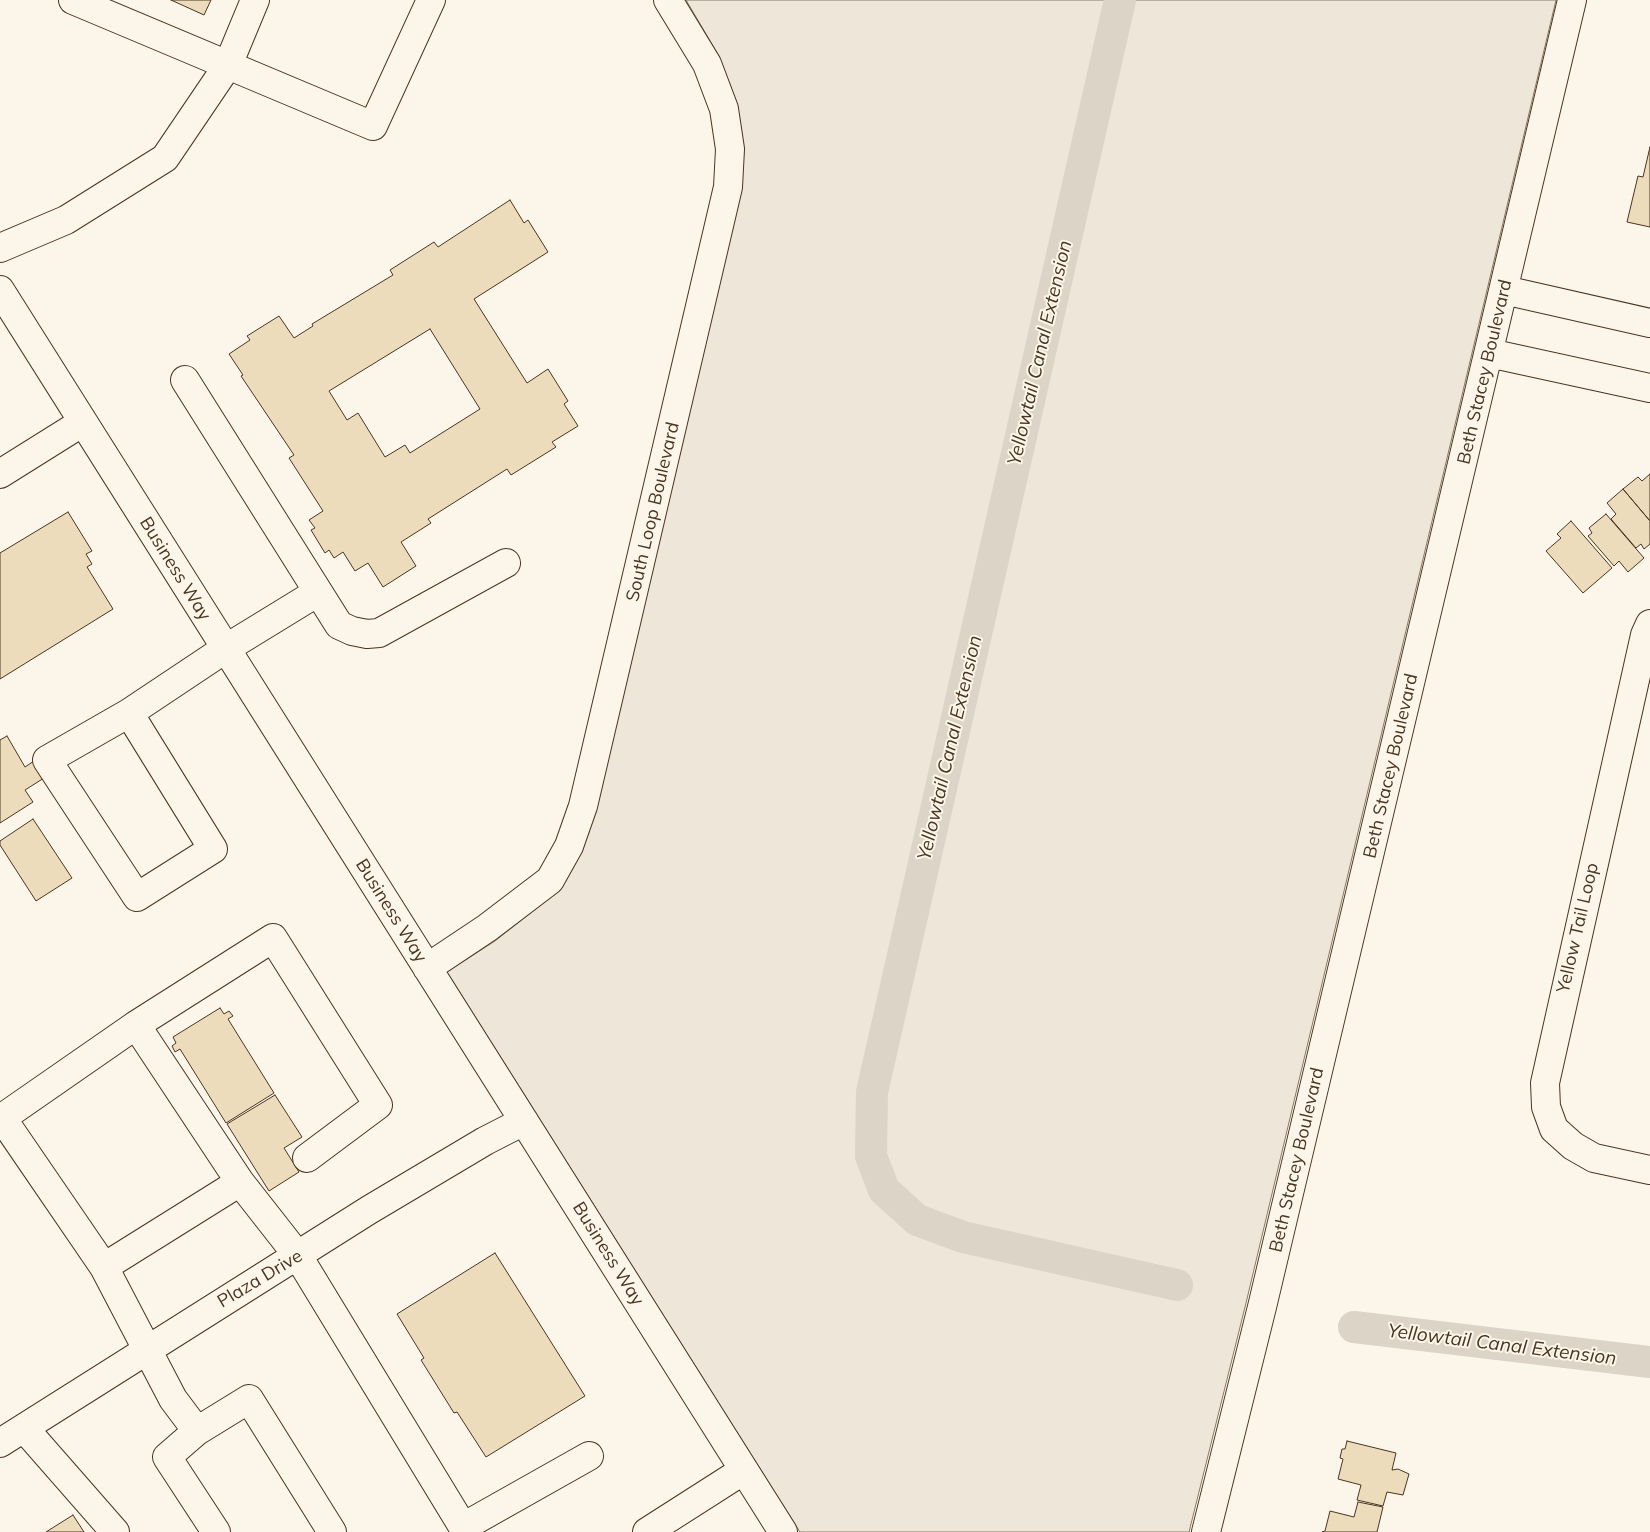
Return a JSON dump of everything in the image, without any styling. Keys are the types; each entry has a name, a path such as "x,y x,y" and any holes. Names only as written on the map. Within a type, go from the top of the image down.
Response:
{"street":[{"path":"73,0 373,126 431,0"},
{"path":"0,248 66,220 165,158 228,65 255,0"},
{"name":"South Loop Boulevard","path":"427,968 487,928 550,880 569,846 583,806 728,187 730,149 724,109 707,64 668,0"},
{"name":"Beth Stacey Boulevard","path":"1206,1532 1572,0"},
{"name":"Business Way","path":"0,290 783,1532"},
{"path":"1504,290 1650,323"},
{"path":"1489,353 1650,388"},
{"path":"185,380 339,625 359,633 379,633 506,563"},
{"path":"0,474 83,422"},
{"path":"129,713 213,849 137,897 47,760 129,713 225,649 318,592"},
{"name":"Yellow Tail Loop","path":"1650,624 1643,645 1544,1083 1546,1107 1554,1129 1573,1146 1594,1158 1650,1170"},
{"path":"197,1432 173,1399 104,1267 2,1118 136,1025 273,938 378,1105 307,1158"},
{"path":"136,1025 240,1182 298,1256 463,1527 589,1456"},
{"name":"Plaza Drive","path":"8,1434 378,1205 485,1141 524,1121"},
{"path":"104,1267 240,1182"},
{"path":"216,1532 167,1457 197,1432 249,1399 332,1532"},
{"path":"8,1434 115,1532"},
{"path":"647,1532 744,1470"}],"shaded area":[{"path":"686,0 1556,0 1246,1303 1189,1532 800,1532 447,972 495,941 557,892 582,850 596,809 741,190 744,149 737,103 719,56"}],"building":[{"path":"171,0 211,0 204,15"},
{"path":"1650,147 1650,227 1627,222 1638,176 1643,177"},
{"path":"510,200 524,223 528,220 548,252 474,299 527,383 548,369 568,401 564,404 578,426 552,442 556,447 511,475 507,469 428,519 431,523 401,542 416,566 383,587 368,563 355,571 343,552 334,558 329,550 325,553 311,530 315,528 309,520 323,511 289,458 294,455 241,376 243,375 229,354 250,340 247,336 279,316 294,338 313,326 312,324 393,275 390,270 434,242 438,247","holes":["430,329 480,409 410,453 405,445 385,457 358,413 347,420 329,391"]},
{"path":"1650,474 1650,521 1623,489 1638,477 1642,481"},
{"path":"1623,489 1650,521 1650,544 1644,549 1641,544 1636,548 1611,519 1616,514 1607,503"},
{"path":"68,512 92,551 86,554 92,564 87,567 113,609 0,679 0,553"},
{"path":"1606,514 1644,558 1628,572 1619,561 1614,566 1588,536 1592,533 1589,528"},
{"path":"1571,521 1612,568 1583,593 1546,551 1561,538 1557,534"},
{"path":"7,736 25,767 34,761 44,778 25,790 33,802 0,823 0,740"},
{"path":"33,819 72,878 36,901 0,845 0,841"},
{"path":"220,1008 224,1014 229,1011 233,1016 228,1019 274,1093 226,1123 180,1049 175,1052 172,1046 176,1043 173,1037"},
{"path":"275,1095 302,1137 284,1148 299,1172 269,1191 227,1124"},
{"path":"495,1253 585,1396 486,1457 457,1412 454,1413 421,1360 424,1358 397,1314"},
{"path":"1347,1441 1396,1453 1392,1470 1398,1469 1409,1474 1403,1495 1387,1492 1383,1506 1357,1500 1361,1485 1338,1479 1343,1459 1340,1458 1342,1449 1345,1449"},
{"path":"1358,1502 1383,1507 1377,1532 1322,1532 1325,1531 1330,1511 1354,1517"},
{"path":"73,1515 84,1532 46,1532"}],"waterway":[{"name":"Yellowtail Canal Extension","path":"1120,0 872,1092 871,1156 884,1190 917,1220 963,1237 1177,1285"},
{"name":"Yellowtail Canal Extension","path":"1354,1327 1650,1362"}]}
